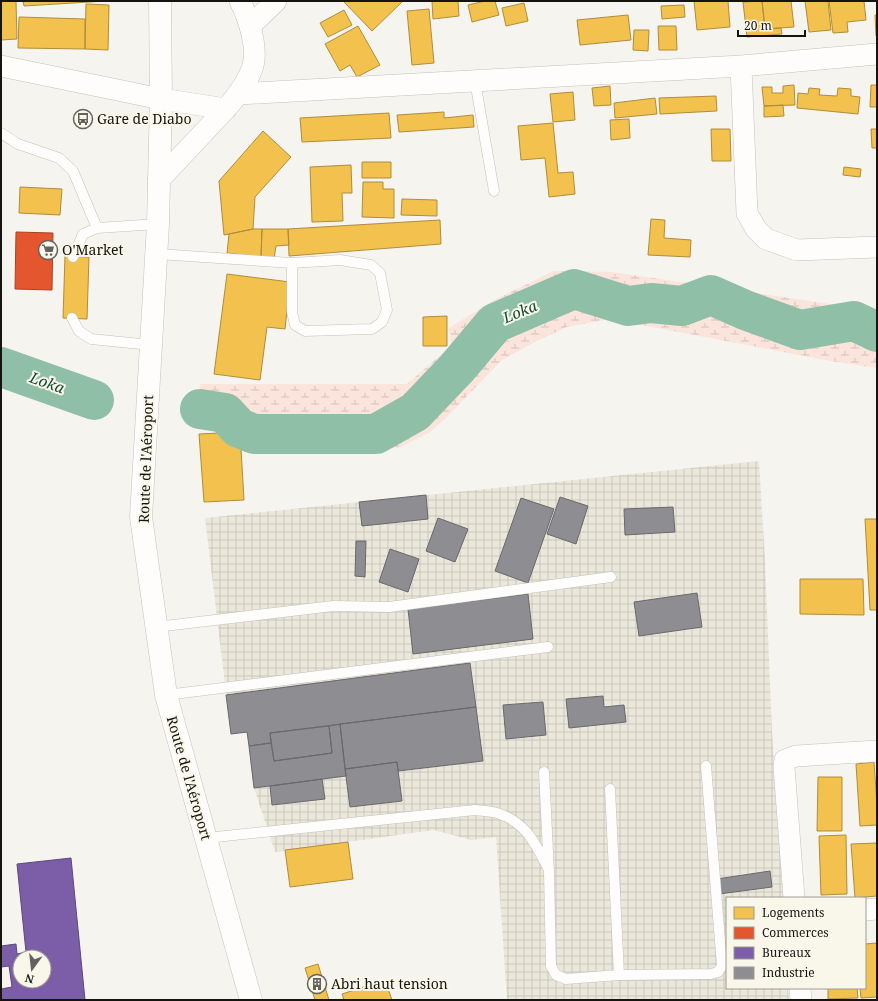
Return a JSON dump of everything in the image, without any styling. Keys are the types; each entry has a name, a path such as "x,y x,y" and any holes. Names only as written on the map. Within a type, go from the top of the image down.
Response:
{"main road":[{"name":"Route de l'Aéroport","path":"160,1 161,99 157,254 141,517 166,695 251,1000"}],"street":[{"path":"158,180 232,101 252,68 254,46 250,26 240,1"},
{"path":"250,26 276,1"},
{"path":"2,68 161,99 232,101 475,81 741,66 877,54"},
{"path":"741,66 747,213 756,229 766,239 797,250 877,247"},
{"path":"794,897 784,767 785,760 796,756 877,751"},
{"path":"866,910 877,909"},
{"path":"800,989 801,1000"}],"lane":[{"path":"475,81 494,191"},
{"path":"1,133 18,144 59,158 73,172 97,228"},
{"path":"73,257 84,234 97,228 158,224"},
{"path":"157,254 292,262 340,260 371,265 380,273 387,310 382,322 372,328 305,331 295,325 292,312 292,262"},
{"path":"72,318 79,331 92,339 151,346"},
{"path":"156,627 333,606 389,607 610,577"},
{"path":"166,695 548,647"},
{"path":"544,772 552,966 556,975 566,980 619,975 710,974 718,972 722,966 706,766"},
{"path":"610,788 619,975"},
{"path":"206,838 475,810 497,813 517,822 534,840 549,872"}],"shaded area":[{"path":"759,461 765,561 772,732 783,897 726,897 726,989 788,989 789,1000 507,1000 496,837 471,840 434,830 275,852 254,788 247,733 231,734 205,518"}],"green space":[{"path":"554,271 612,272 877,311 877,368 831,361 610,319 567,327 502,360 446,418 430,432 399,448 199,427 200,384 407,384 451,346 449,328 494,300"}],"building: Logements":[{"path":"1,1 16,1 17,39 1,40"},
{"path":"23,1 106,1 24,6"},
{"path":"343,1 403,1 372,31"},
{"path":"432,1 458,1 459,16 433,19"},
{"path":"485,1 495,1 499,15 472,22 468,5"},
{"path":"694,1 728,1 730,27 697,30"},
{"path":"762,1 791,1 794,27 765,29"},
{"path":"762,1 765,29 781,28 782,34 747,37 743,2"},
{"path":"805,1 828,1 831,30 809,32"},
{"path":"829,1 864,1 866,20 847,22 848,32 833,33"},
{"path":"524,3 528,21 506,26 502,8"},
{"path":"86,4 109,5 108,50 85,49"},
{"path":"684,5 685,17 662,19 661,6"},
{"path":"429,9 434,63 412,65 407,11"},
{"path":"344,10 352,25 328,37 320,23"},
{"path":"628,15 631,40 580,45 577,20"},
{"path":"875,15 877,15 877,36 876,36"},
{"path":"19,17 85,19 85,49 18,48"},
{"path":"358,26 380,65 357,77 350,65 340,71 325,44"},
{"path":"658,26 676,26 677,50 659,50"},
{"path":"634,30 649,30 648,51 633,50"},
{"path":"794,85 795,105 764,106 762,87 772,87 772,93 783,93 783,86"},
{"path":"871,85 877,85 877,107 870,107"},
{"path":"610,86 611,105 594,106 592,88"},
{"path":"809,88 820,89 819,95 837,96 838,88 851,89 851,96 860,97 858,114 797,108 798,93 808,94"},
{"path":"573,92 575,120 553,122 550,94"},
{"path":"716,96 717,111 660,114 659,98"},
{"path":"655,98 657,114 615,118 614,103"},
{"path":"783,105 784,116 764,117 764,106"},
{"path":"444,112 444,118 473,115 474,127 399,132 397,115"},
{"path":"389,113 391,138 302,142 300,118"},
{"path":"629,119 630,138 611,140 610,120"},
{"path":"553,123 558,173 573,172 575,194 549,197 545,158 521,160 518,126"},
{"path":"711,129 730,129 731,161 712,161"},
{"path":"871,129 877,129 877,148 872,148"},
{"path":"263,131 291,157 255,197 253,229 224,235 219,181"},
{"path":"362,162 391,162 391,178 362,178"},
{"path":"351,165 352,193 342,193 343,221 312,222 310,167"},
{"path":"844,167 861,169 860,177 843,175"},
{"path":"363,182 383,182 383,189 394,189 394,218 362,217"},
{"path":"20,187 62,189 60,215 19,213"},
{"path":"402,199 437,200 437,216 401,215"},
{"path":"651,219 665,220 664,238 691,240 690,257 648,255"},
{"path":"440,220 441,244 289,256 288,229"},
{"path":"253,229 262,229 261,257 227,253 229,234"},
{"path":"262,229 288,229 289,245 276,246 274,259 261,257"},
{"path":"65,256 89,257 87,319 63,318"},
{"path":"227,274 290,282 285,329 267,327 260,380 214,374"},
{"path":"447,316 447,346 423,346 423,317"},
{"path":"240,432 244,500 204,502 199,434"},
{"path":"865,519 877,519 877,610 870,610"},
{"path":"800,579 863,579 864,615 800,614"},
{"path":"874,762 877,825 860,826 856,764"},
{"path":"818,777 842,777 842,831 817,831"},
{"path":"846,835 847,894 821,895 819,836"},
{"path":"348,842 353,879 290,887 285,850"},
{"path":"877,843 877,896 855,897 851,844"},
{"path":"877,943 877,997 861,998 860,989 866,989 866,944"},
{"name":"Abri haut tension","path":"318,964 329,1000 315,1000 305,968"},
{"path":"385,980 392,1000 344,1000 342,994"},
{"path":"828,989 857,989 858,998 828,999"}],"building: Commerces":[{"path":"16,232 53,233 52,290 15,289"}],"building: Bureaux":[{"path":"71,858 85,1000 1,1000 1,989 12,987 12,989 52,989 52,949 26,949 17,864"},
{"path":"16,944 16,949 12,949 12,987 9,966 1,967 1,946"}],"building: Industrie":[{"path":"426,495 428,519 362,526 359,502"},
{"path":"560,497 588,506 576,544 547,534"},
{"path":"521,498 554,509 528,583 495,571"},
{"path":"673,507 675,532 625,535 624,509"},
{"path":"438,518 468,529 455,562 426,551"},
{"path":"356,541 366,541 365,577 355,576"},
{"path":"390,549 419,559 408,592 379,582"},
{"path":"697,593 702,627 639,636 634,602"},
{"path":"528,594 533,639 413,654 408,609"},
{"path":"470,663 476,707 270,733 271,743 249,746 247,732 231,734 226,695"},
{"path":"603,696 604,707 624,705 626,722 569,728 566,699"},
{"path":"543,702 546,735 506,739 503,705"},
{"path":"476,707 483,761 398,771 397,762 345,769 340,724"},
{"path":"340,724 346,776 254,788 249,746 271,743 274,761 332,753 329,726"},
{"path":"329,726 332,753 274,761 270,733"},
{"path":"397,762 402,801 350,807 345,769"},
{"path":"322,779 325,799 272,805 270,786"},
{"path":"770,871 772,887 719,894 717,879"}],"waterway":[{"name":"Loka","path":"200,409 225,413 239,428 254,434 376,434 415,412 457,368 495,323 574,289 628,306 651,303 682,306 711,295 745,310 800,330 854,321 877,332"},
{"name":"Loka","path":"1,367 94,400"}],"place":[{"name":"Gare de Diabo","path":"83,119"},
{"name":"O'Market","path":"48,250"},
{"name":"Abri haut tension","path":"317,984"}]}
